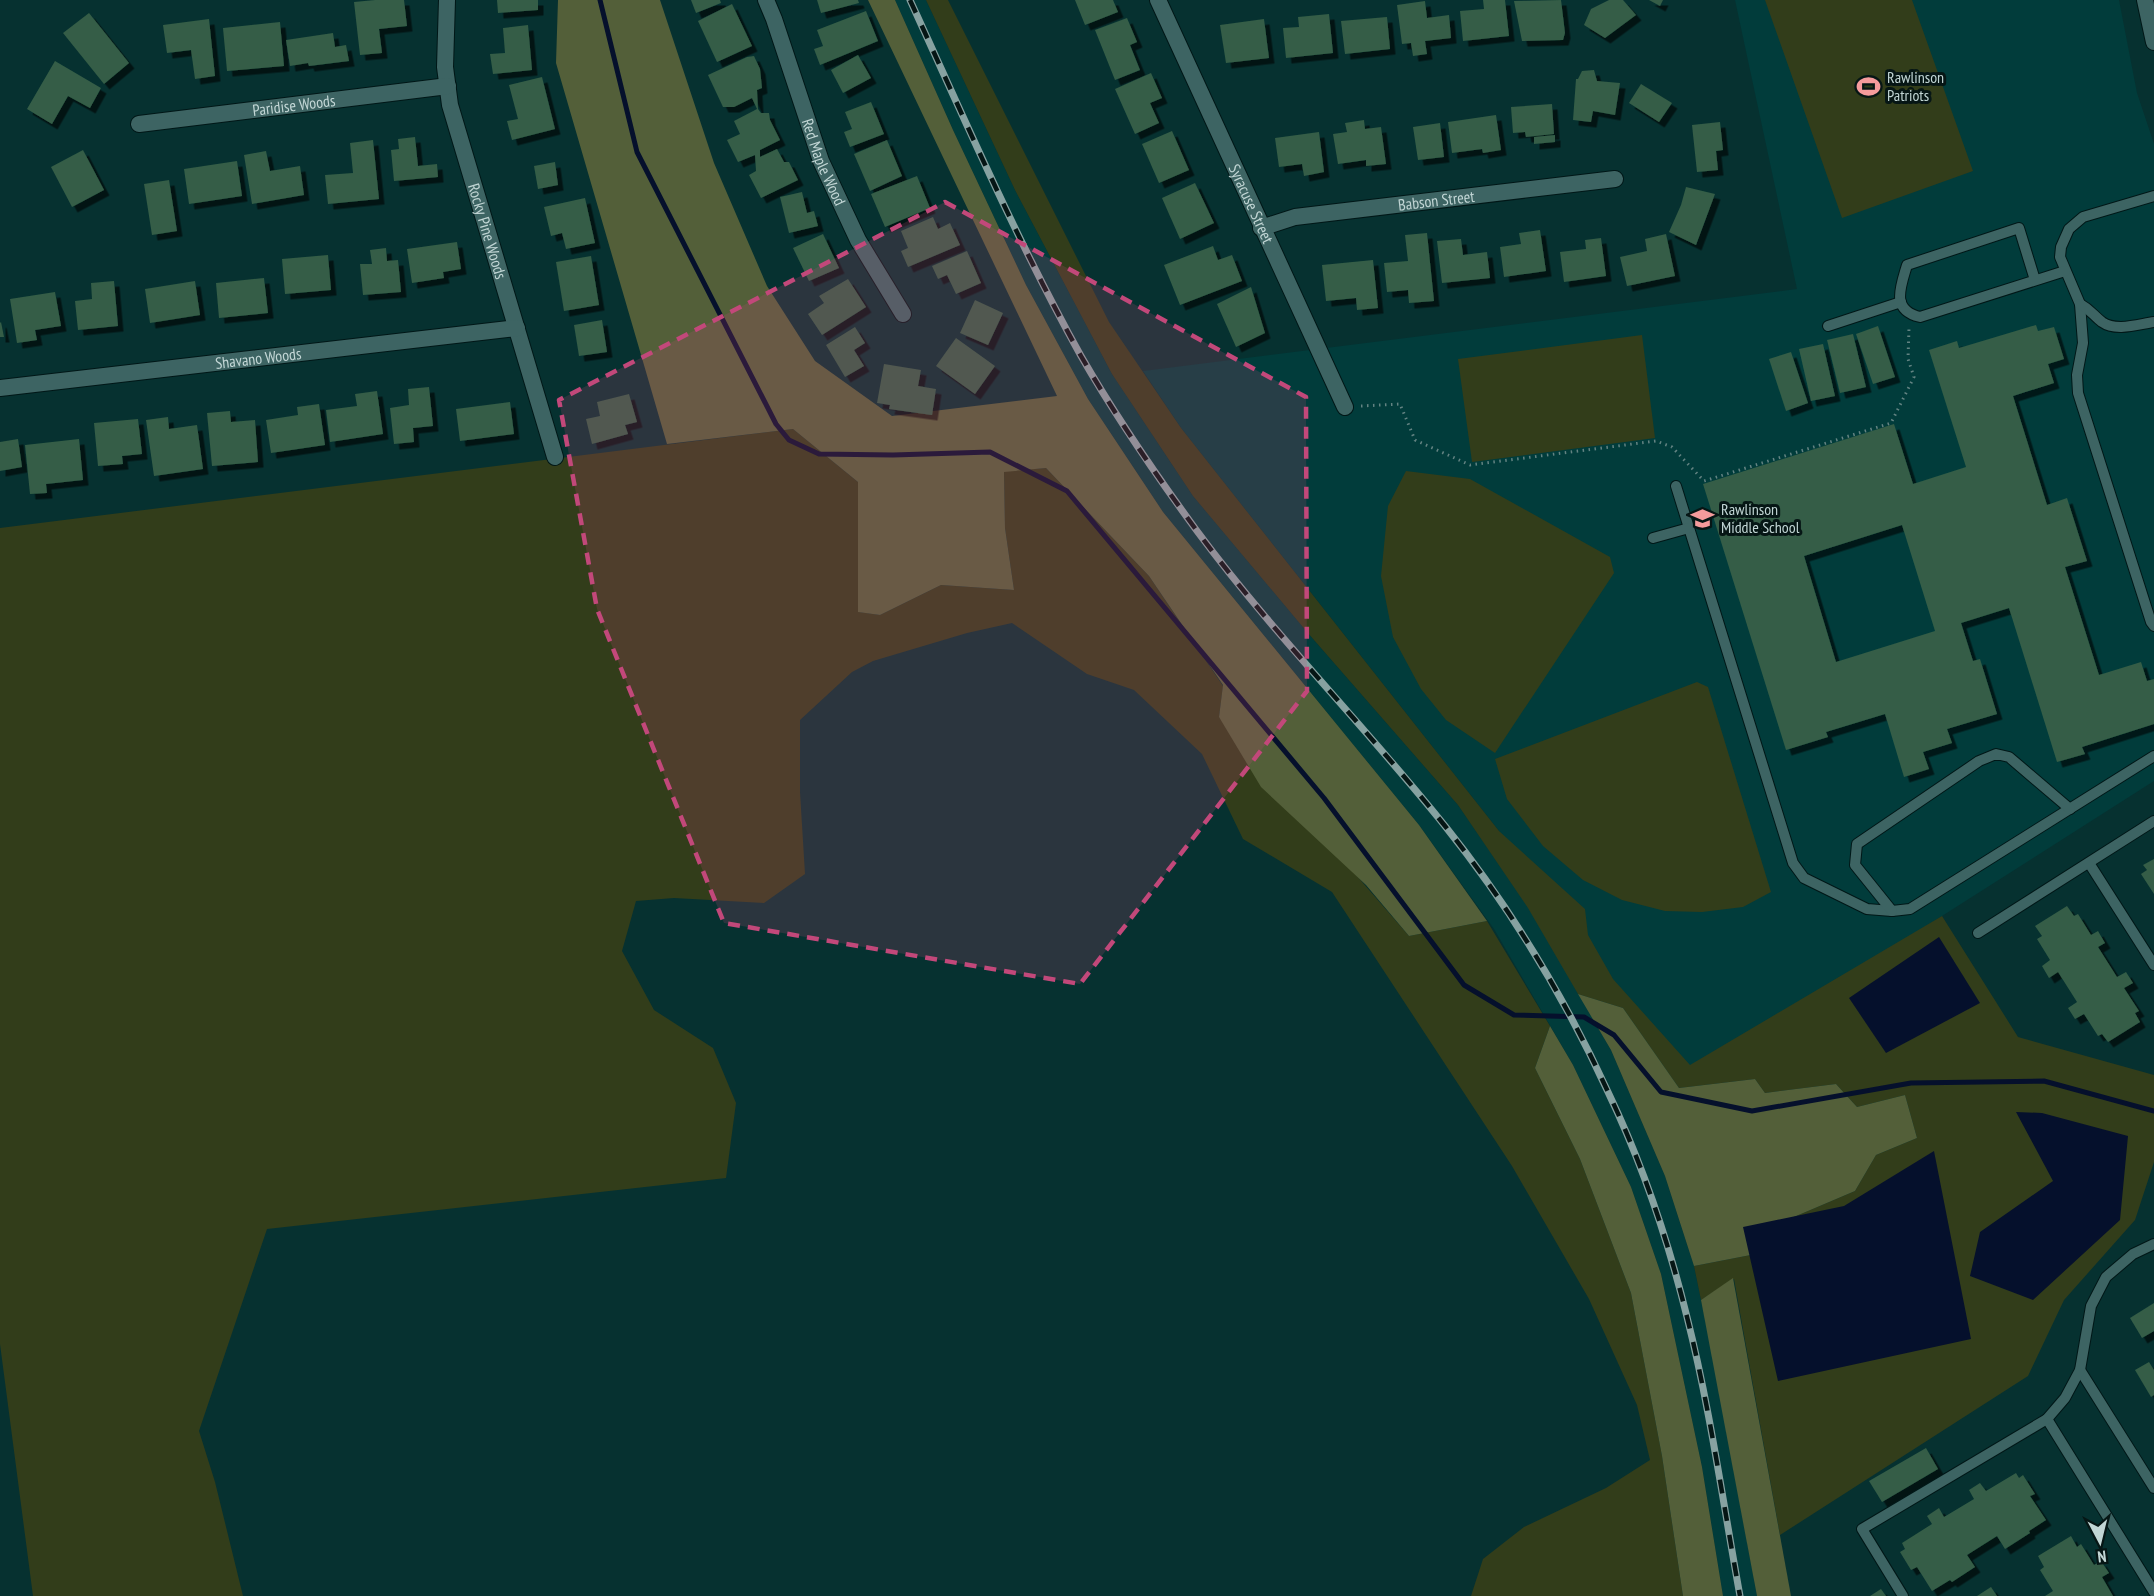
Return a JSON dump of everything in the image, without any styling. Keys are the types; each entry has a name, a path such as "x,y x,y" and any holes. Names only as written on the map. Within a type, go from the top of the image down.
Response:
{"street":[{"name":"Rocky Pine Woods","path":"447,0 445,66 450,105 555,457"},
{"name":"Red Maple Wood","path":"766,0 821,161 858,240 903,314"},
{"name":"Syracuse Street","path":"1158,0 1345,407"},
{"path":"2145,0 2154,42"},
{"name":"Paridise Woods","path":"139,124 448,86"},
{"name":"Babson Street","path":"1261,228 1295,218 1615,179"},
{"name":"Shavano Woods","path":"0,388 517,328"}],"lane":[{"path":"2154,196 2083,217 2069,229 2061,247 2060,257 2080,304 2084,342 2077,375 2078,393 2154,626"},
{"path":"2035,280 2019,228 1907,265 1899,294 1902,307 1910,315 1920,317 2065,271"},
{"path":"1828,326 1901,302"},
{"path":"2080,304 2092,311 2103,323 2114,326 2125,327 2154,322"},
{"path":"1676,486 1793,863 1804,878 1867,909 1892,911 1910,909 2154,756"},
{"path":"1653,538 1689,528"},
{"path":"1892,911 1855,865 1857,844 1979,761 1996,754 2009,757 2070,809"},
{"path":"1978,933 2154,821"},
{"path":"2089,863 2154,965"},
{"path":"1903,1596 1862,1529 2047,1419 2065,1398 2080,1370 2091,1306 2106,1277 2133,1254 2154,1245"},
{"path":"2080,1370 2154,1488"},
{"path":"2047,1419 2154,1592"}],"path":[{"path":"1345,407 1400,404 1415,440 1470,465 1656,441 1672,447 1704,481 1891,423 1914,377 1908,359 1910,315"}],"highlighted area":[{"path":"945,202 1306,397 1307,691 1080,984 724,923 597,609 559,400"}],"shaded area":[{"path":"895,0 926,0 1015,190 1112,374 1193,496 1307,632 1458,805 1529,908 1611,1050 1665,1176 1694,1266 1757,1596 1723,1596 1702,1467 1661,1274 1631,1187 1573,1065 1494,929 1419,825 1163,512 1088,399 1026,285"},
{"name":"Rawlinson Middle School","path":"1735,0 2119,0 2137,93 2154,144 2154,781 1679,1088 1499,831 1181,428 1143,371 1797,289"},
{"path":"1939,937 1980,1003 1886,1053 1849,998"},
{"path":"2016,1112 2042,1113 2128,1136 2120,1220 2033,1300 1970,1276 1980,1232 2053,1181"},
{"path":"1934,1151 1971,1339 1778,1381 1743,1227 1844,1206"}],"green space":[{"path":"558,0 660,0 714,163 767,286 815,361 892,416 1057,396 868,0 895,0 1026,285 1088,399 1163,512 1419,825 1487,921 1409,936 1366,885 1261,787 1219,717 1223,685 1149,576 1046,468 1004,472 1005,528 1014,590 941,585 880,615 858,612 858,482 793,429 667,444 556,63"},
{"path":"926,0 948,0 1109,322 1181,428 1499,831 1585,909 1588,935 1613,979 1690,1065 1942,916 2018,1037 2154,1075 2154,1162 2135,1220 2064,1300 2028,1376 1780,1535 1734,1279 1701,1300 1694,1266 1761,1253 1763,1230 1855,1191 1876,1155 1917,1138 1905,1095 1857,1107 1836,1084 1765,1093 1755,1079 1679,1088 1623,1008 1578,994 1528,908 1458,805 1307,632 1193,496 1112,374 1015,190"},
{"name":"Rawlinson Patriots","path":"1765,0 1912,0 1973,171 1842,218"},
{"path":"1642,335 1655,438 1472,462 1458,359"},
{"path":"793,429 858,482 859,612 880,615 941,585 1014,590 1005,528 1004,471 1046,468 1149,576 1223,686 1219,717 1409,936 1487,921 1550,1026 1535,1068 1580,1159 1631,1293 1662,1456 1683,1596 1471,1596 1483,1559 1524,1527 1606,1488 1650,1460 1637,1405 1589,1299 1512,1166 1332,892 1243,839 1202,754 1134,690 1087,674 1012,623 967,633 873,661 852,672 800,720 800,792 805,874 764,903 674,898 636,901 622,951 654,1010 713,1048 736,1103 726,1178 267,1229 199,1431 215,1482 243,1596 33,1596 0,1344 0,528"},
{"path":"1406,471 1470,479 1610,557 1614,573 1495,753 1446,720 1421,689 1393,637 1381,576 1388,506"},
{"path":"1697,682 1708,687 1771,892 1743,907 1702,912 1665,911 1622,900 1583,880 1543,846 1507,799 1495,759"},
{"path":"1578,994 1623,1008 1679,1088 1755,1079 1765,1093 1836,1084 1857,1107 1905,1095 1917,1138 1876,1155 1855,1191 1763,1230 1761,1253 1694,1266 1665,1176 1611,1050"},
{"path":"1550,1026 1573,1065 1631,1187 1661,1274 1702,1467 1723,1596 1683,1596 1662,1456 1631,1293 1580,1159 1535,1068"},
{"path":"1733,1278 1791,1596 1757,1596 1701,1300"}],"building":[{"path":"404,0 407,26 379,29 382,53 360,55 354,2"},
{"path":"497,0 538,0 538,10 498,13"},
{"path":"691,0 720,0 721,3 696,13"},
{"path":"817,0 858,0 859,3 821,13"},
{"path":"1075,0 1113,0 1118,12 1085,25"},
{"path":"1483,0 1505,0 1509,36 1463,41 1460,11 1484,9"},
{"path":"1561,0 1565,33 1563,40 1522,41 1514,1"},
{"path":"1609,0 1623,0 1636,15 1605,38 1584,25 1591,9"},
{"path":"1649,0 1663,0 1660,6"},
{"path":"1425,1 1427,18 1449,15 1451,38 1425,41 1427,54 1413,56 1411,43 1402,44 1397,5"},
{"path":"732,4 752,46 717,62 698,21"},
{"path":"866,11 878,41 820,65 814,49 823,46 817,30"},
{"path":"89,13 129,63 104,84 63,33"},
{"path":"1329,14 1333,53 1286,58 1283,28 1299,27 1298,17"},
{"path":"1387,17 1390,49 1345,54 1341,21"},
{"path":"1127,18 1137,42 1130,45 1140,70 1115,80 1095,30"},
{"path":"209,19 215,76 195,79 191,50 167,53 163,25"},
{"path":"1264,19 1269,58 1226,63 1220,25"},
{"path":"280,22 284,66 227,71 223,28"},
{"path":"528,25 532,70 493,74 490,54 505,53 503,28"},
{"path":"333,33 335,47 346,45 349,61 290,66 286,40"},
{"path":"858,55 871,78 843,93 831,70"},
{"path":"754,56 760,69 762,88 757,90 758,109 761,113 769,113 780,140 760,150 760,157 777,149 784,162 789,162 798,180 761,198 749,175 756,171 755,155 738,162 727,140 740,134 734,121 757,109 752,98 734,107 723,107 708,75"},
{"path":"55,61 101,88 90,108 68,96 52,124 27,109"},
{"path":"1594,70 1597,81 1620,83 1615,115 1593,111 1591,122 1573,120 1576,79 1582,71"},
{"path":"1151,73 1162,98 1150,103 1159,123 1135,134 1115,89"},
{"path":"542,77 555,129 512,140 507,121 518,119 509,85"},
{"path":"1641,84 1672,103 1659,122 1629,103"},
{"path":"871,102 884,134 850,147 844,132 852,129 845,112"},
{"path":"1552,104 1554,134 1526,137 1525,132 1513,133 1511,107"},
{"path":"1496,115 1501,150 1483,153 1482,149 1452,153 1448,122"},
{"path":"1364,120 1365,129 1381,127 1386,164 1366,166 1366,160 1338,164 1333,134 1347,132 1345,123"},
{"path":"1720,122 1723,150 1716,151 1718,170 1697,172 1692,125"},
{"path":"1440,123 1444,157 1418,160 1413,127"},
{"path":"1172,131 1189,170 1159,183 1142,144"},
{"path":"1319,132 1324,172 1304,176 1302,164 1279,167 1275,138"},
{"path":"1555,135 1555,142 1534,144 1534,137"},
{"path":"415,137 418,166 437,164 438,177 394,181 391,150 399,149 398,139"},
{"path":"373,140 379,199 328,204 325,175 353,173 350,143"},
{"path":"887,140 902,176 870,191 854,154"},
{"path":"83,150 104,190 72,207 51,167"},
{"path":"266,151 270,171 300,166 304,195 252,204 244,155"},
{"path":"237,161 242,196 189,204 184,169"},
{"path":"555,162 558,185 538,189 534,166"},
{"path":"917,176 930,208 885,227 871,194"},
{"path":"169,180 177,231 152,235 144,184"},
{"path":"1195,183 1214,223 1180,239 1162,198"},
{"path":"1686,187 1715,194 1696,245 1669,232"},
{"path":"802,192 807,213 814,211 818,226 789,233 780,197"},
{"path":"585,198 595,243 566,249 562,233 551,236 544,207"},
{"path":"933,217 938,229 950,223 960,245 908,267 901,251 908,248 901,231"},
{"path":"1540,230 1546,271 1504,277 1500,247 1521,244 1519,233"},
{"path":"1427,233 1434,301 1409,303 1408,290 1387,292 1384,263 1408,261 1405,235"},
{"path":"823,234 839,268 809,281 793,248"},
{"path":"1666,234 1675,276 1627,286 1620,257 1647,251 1645,239"},
{"path":"1601,238 1606,276 1564,282 1560,252 1586,249 1585,240"},
{"path":"1461,239 1463,255 1487,252 1490,278 1442,283 1437,241"},
{"path":"457,242 461,269 443,272 444,278 412,283 407,249"},
{"path":"1213,246 1218,260 1232,255 1242,281 1180,305 1164,265"},
{"path":"386,248 387,261 398,260 401,292 363,295 360,264 372,264 370,250"},
{"path":"967,251 981,283 956,294 947,275 938,279 932,266"},
{"path":"328,255 331,290 285,294 282,259"},
{"path":"591,256 599,305 564,311 556,262"},
{"path":"1373,260 1378,308 1357,310 1356,298 1326,301 1322,265"},
{"path":"264,278 268,313 219,318 216,283"},
{"path":"848,279 866,307 822,335 808,314 824,303 819,296"},
{"path":"114,281 118,326 78,330 75,301 92,299 91,283"},
{"path":"195,281 200,315 150,323 145,289"},
{"path":"1251,287 1265,333 1236,347 1217,304"},
{"path":"55,292 61,326 35,330 37,340 17,343 10,299"},
{"path":"975,300 1003,313 988,345 960,333"},
{"path":"602,320 607,352 579,356 574,325"},
{"path":"1,322 4,337 0,337"},
{"path":"2036,325 2038,331 2054,327 2064,359 2048,364 2054,383 2013,396 2047,505 2067,498 2087,561 2065,567 2099,675 2141,662 2147,681 2154,679 2154,724 2082,747 2085,754 2057,762 2009,608 1961,623 1973,661 1980,659 1997,714 1947,729 1952,743 1923,752 1929,769 1904,777 1885,714 1826,732 1828,737 1786,750 1703,484 1894,424 1913,484 1966,467 1929,350 1957,341 1959,348","holes":["1902,525 1935,631 1836,662 1804,556"]},
{"path":"1878,326 1895,377 1873,384 1856,334"},
{"path":"855,327 865,343 854,350 864,366 845,377 826,345"},
{"path":"1853,334 1866,387 1840,393 1827,340"},
{"path":"956,338 995,366 975,394 936,366"},
{"path":"1823,344 1835,396 1811,401 1799,349"},
{"path":"1791,352 1808,403 1786,411 1769,359"},
{"path":"884,364 921,370 918,386 936,389 932,415 889,409 890,405 877,403"},
{"path":"429,387 433,426 413,428 414,442 394,444 390,408 409,405 408,389"},
{"path":"377,391 383,434 330,442 326,410 357,406 355,394"},
{"path":"629,394 637,422 625,425 628,434 592,444 586,419 600,416 597,402"},
{"path":"510,402 514,434 460,441 456,409"},
{"path":"319,404 325,445 271,453 266,420 298,415 297,407"},
{"path":"230,411 231,422 255,420 258,462 212,466 207,413"},
{"path":"168,417 169,429 197,425 203,469 154,476 146,420"},
{"path":"138,419 142,454 122,456 123,464 98,466 94,423"},
{"path":"18,439 22,467 0,471 0,442"},
{"path":"79,439 83,480 46,484 47,493 30,494 25,445"},
{"path":"2154,859 2154,894 2141,874 2147,870 2143,865"},
{"path":"2067,906 2074,916 2078,914 2091,935 2098,931 2105,943 2098,947 2117,977 2126,972 2133,983 2124,988 2139,1011 2135,1013 2140,1022 2108,1042 2102,1034 2098,1036 2084,1014 2075,1019 2068,1008 2077,1002 2058,972 2049,978 2042,966 2050,960 2037,939 2042,936 2035,926"},
{"path":"2154,1303 2154,1331 2142,1338 2130,1318"},
{"path":"2149,1362 2154,1370 2154,1395 2151,1397 2135,1370"},
{"path":"1926,1448 1938,1469 1882,1502 1869,1481"},
{"path":"2016,1473 2019,1478 2023,1475 2035,1494 2030,1496 2046,1520 2005,1549 1997,1536 1967,1555 1975,1567 1952,1582 1950,1580 1932,1591 1917,1567 1911,1570 1900,1552 1905,1549 1902,1543 1932,1524 1927,1516 1939,1508 1944,1517 1974,1499 1969,1490 1980,1483 1986,1491"},
{"path":"2071,1536 2077,1547 2081,1544 2094,1565 2101,1561 2109,1573 2102,1577 2113,1596 2045,1596 2053,1591 2040,1570 2044,1567 2038,1556"},
{"path":"1991,1587 1997,1596 1977,1596"},
{"path":"1881,1589 1886,1596 1870,1596"}],"waterway":[{"path":"600,0 637,152 776,424 789,440 819,454 893,455 990,452 1067,491 1324,798 1464,985 1514,1015 1584,1017 1614,1035 1661,1092 1752,1111 1911,1083 2044,1081 2154,1111"}],"railway":[{"path":"910,0 1035,269 1081,356 1122,423 1226,569 1288,644 1415,789 1469,857 1514,921 1574,1022 1632,1146 1671,1259 1703,1386 1740,1596"}],"place":[{"name":"Rawlinson Patriots","path":"1869,86"},
{"name":"Rawlinson Middle School","path":"1703,518"}]}
